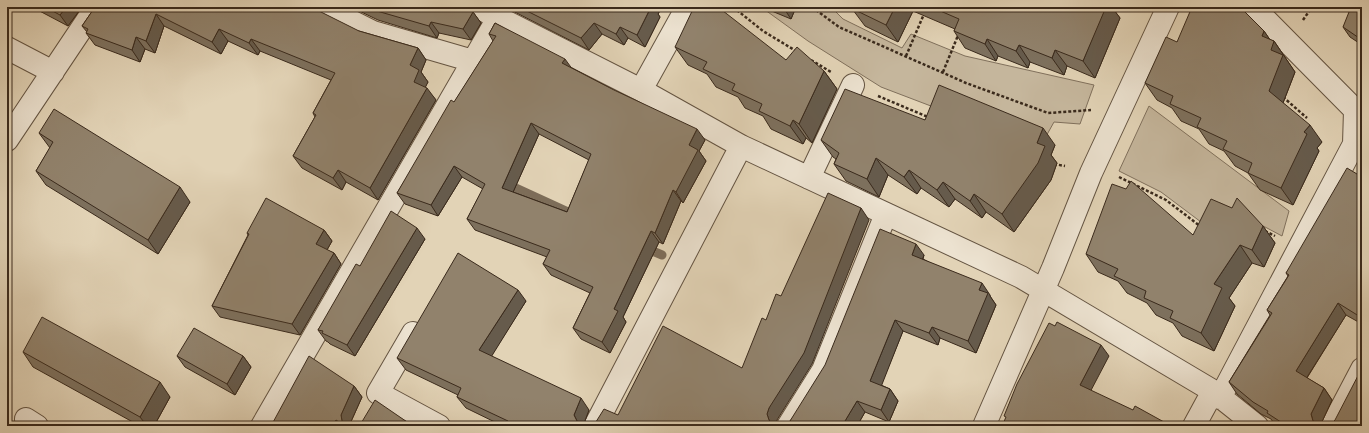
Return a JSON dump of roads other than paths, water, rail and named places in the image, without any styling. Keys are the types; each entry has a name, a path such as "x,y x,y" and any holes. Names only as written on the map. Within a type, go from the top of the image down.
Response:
{"street":[{"path":"7,140 96,7"},
{"path":"322,7 373,32 473,61"},
{"path":"477,7 641,90 741,146 1021,277 1216,395 1257,426"},
{"path":"641,90 687,7"},
{"path":"984,426 1043,290 1091,173 1168,7"},
{"path":"1194,426 1216,395 1358,147 1355,110 1254,7"},
{"path":"262,426 498,18"},
{"path":"7,48 53,72"},
{"path":"809,178 853,85"},
{"path":"595,426 741,146"},
{"path":"788,426 823,370 886,214"},
{"path":"368,413 424,312"},
{"path":"1332,426 1362,369"},
{"path":"378,394 439,426"}],"waterway":[{"path":"505,183 577,216"},
{"path":"643,247 662,255"}]}
